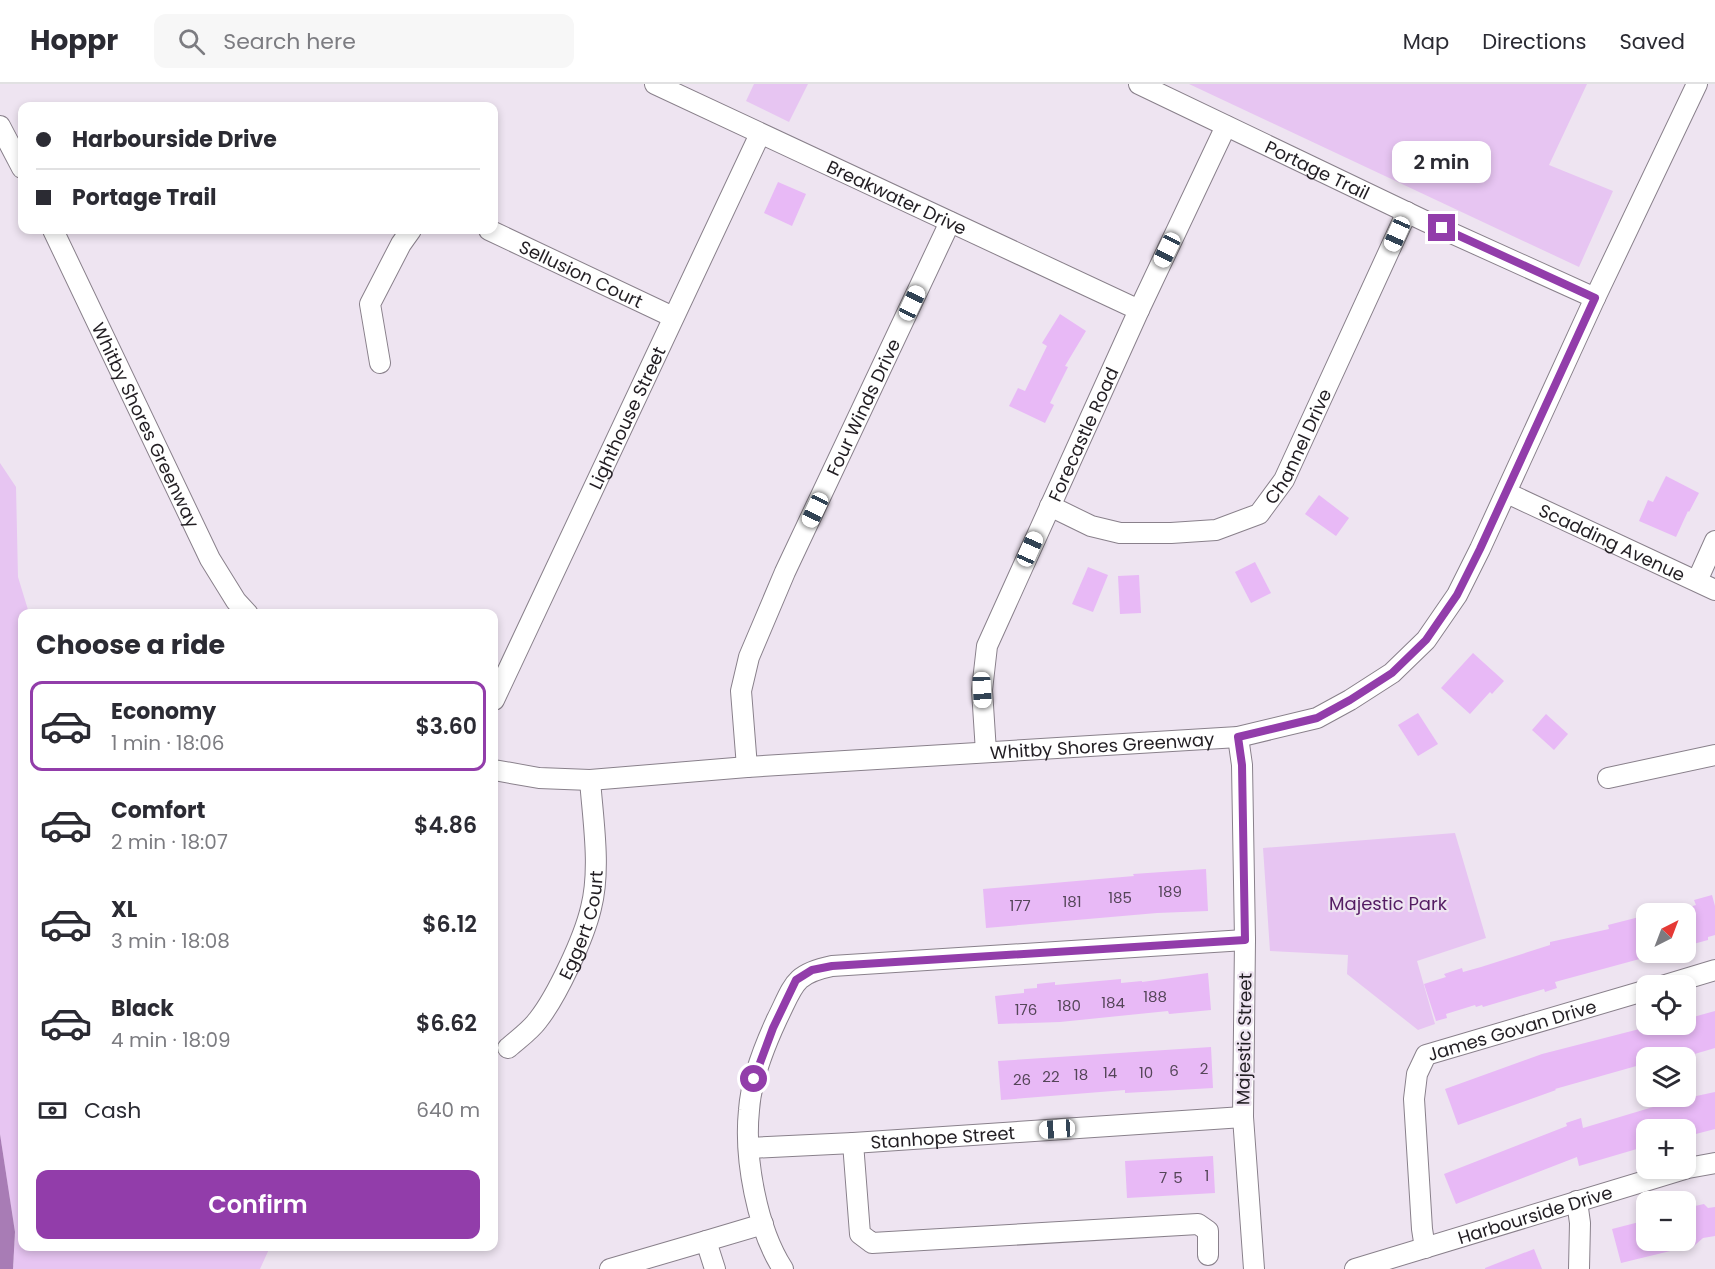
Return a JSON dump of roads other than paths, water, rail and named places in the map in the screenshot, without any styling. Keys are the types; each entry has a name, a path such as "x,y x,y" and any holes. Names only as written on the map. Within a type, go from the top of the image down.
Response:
{"street":[{"name":"Breakwater Drive","path":"655,84 1139,310"},
{"name":"Portage Trail","path":"1139,84 1407,212 1595,298"},
{"name":"Whitby Shores Greenway","path":"498,771 539,778 590,780 747,767 1238,737 1317,718 1350,700 1392,673 1426,640 1457,595 1507,493 1595,298 1697,84"},
{"path":"0,126 18,160"},
{"name":"Forecastle Road","path":"986,752 982,690 987,646 1139,310 1226,126"},
{"name":"Lighthouse Street","path":"498,691 760,134"},
{"name":"Channel Drive","path":"1050,506 1091,526 1120,533 1216,530 1259,514 1284,480 1407,212"},
{"name":"Four Winds Drive","path":"747,767 741,691 750,657 785,572 950,222"},
{"name":"Whitby Shores Greenway","path":"55,234 210,559 243,609"},
{"path":"380,363 370,304 408,234"},
{"name":"Sellusion Court","path":"497,234 673,317"},
{"name":"Scadding Avenue","path":"1507,493 1715,590"},
{"path":"1697,581 1715,542"},
{"name":"Majestic Street","path":"1238,737 1242,765 1245,940 1243,1117 1254,1269"},
{"path":"1608,778 1715,755"},
{"name":"Eggert Court","path":"508,1048 538,1021 555,994 580,940 591,908 595,848 590,780"},
{"path":"783,1269 763,1224 753,1185 748,1111 754,1079 773,1028 796,980 812,970 832,966 1245,940"},
{"path":"1696,976 1715,970"},
{"name":"James Govan Drive","path":"1425,1248 1414,1099 1417,1074 1426,1055 1636,993"},
{"name":"Stanhope Street","path":"749,1148 1243,1117"},
{"path":"853,1143 860,1234 872,1243 1198,1224 1208,1231 1208,1254"},
{"name":"Harbourside Drive","path":"1355,1269 1688,1168 1715,1163"},
{"path":"1576,1201 1580,1223 1579,1269"},
{"path":"610,1269 763,1224"},
{"path":"705,1241 715,1269"}],"park label":[{"name":"Majestic Park","path":"1388,903"}]}
